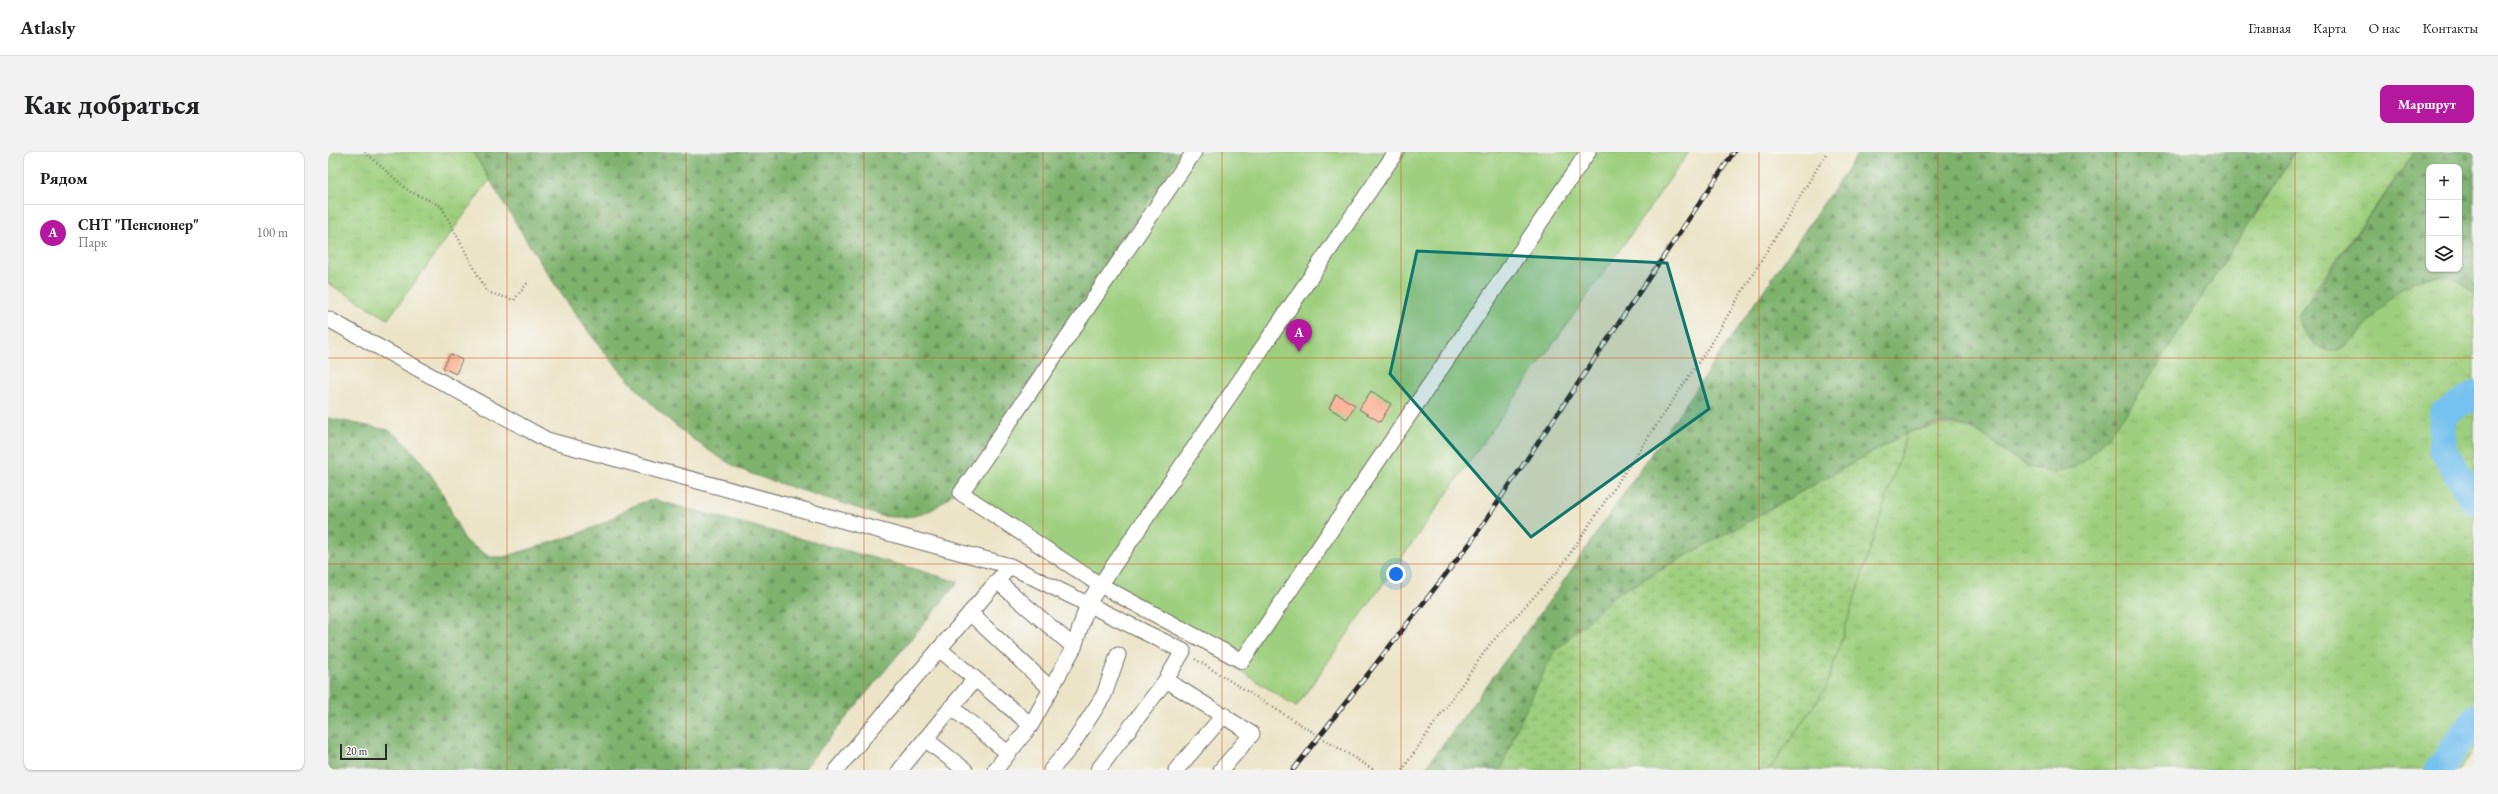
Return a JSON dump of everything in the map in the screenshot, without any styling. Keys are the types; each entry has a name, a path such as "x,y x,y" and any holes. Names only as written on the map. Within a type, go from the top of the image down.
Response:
{"street":[{"path":"1194,152 961,493 1100,585 1242,661 1588,152"},
{"path":"995,770 1031,725 1074,647 1088,603 1396,152"},
{"path":"328,319 547,440 1010,566 1088,603 1182,651 1166,680 1098,770"},
{"path":"836,770 1010,566"},
{"path":"997,580 1074,647"},
{"path":"970,613 1051,689"},
{"path":"939,649 974,680 1031,725"},
{"path":"1051,770 1070,748 1104,696 1118,655"},
{"path":"900,770 974,680"},
{"path":"1166,680 1224,715 1252,734 1221,770"},
{"path":"951,707 1008,753"},
{"path":"1176,770 1224,715"},
{"path":"925,739 965,770"}],"path":[{"path":"365,152 409,191 441,206 487,292 514,300 529,281"},
{"path":"1402,770 1490,644 1559,570 1708,348 1827,152"},
{"path":"1182,651 1374,770"}],"highlighted area":[{"path":"1417,251 1667,263 1709,409 1531,537 1390,374"}],"green space":[{"path":"328,152 510,152 388,319 328,283"},
{"path":"473,152 1181,152 960,486 942,503 925,513 916,516 894,517 881,516 753,474 740,469 696,442 657,408 620,371 587,329 556,286 527,241"},
{"path":"1181,152 1689,152 1296,707 960,486"},
{"path":"1859,152 2295,152 2127,412 2101,445 2088,458 2074,467 2060,472 2044,471 2026,464 1979,432 1958,424 1938,424 1907,433 1614,596 1529,707 1515,733 1501,770 1424,770 1558,589"},
{"path":"2295,152 2415,152 2308,299 2355,335 2374,313 2386,302 2410,283 2424,277 2438,275 2453,278 2470,289 2474,295 2474,750 2459,770 1769,770 1826,688 1907,433 1937,426 1960,426 1981,434 2006,452 2253,219"},
{"path":"2415,152 2474,152 2474,295 2464,284 2450,277 2441,276 2424,278 2410,284 2398,292 2387,302 2357,336 2345,346 2337,350 2330,351 2322,349 2310,339 2304,332 2298,318 2302,310"},
{"path":"328,418 388,430 401,439 419,458 440,488 465,541 490,557 504,557 551,543 597,526 639,504 655,500 912,568 958,582 803,770 328,770"},
{"path":"1907,433 1826,688 1769,770 1501,770 1515,733 1553,653 1614,596"}],"building":[{"path":"450,354 462,360 456,374 443,368"},
{"path":"1371,391 1391,404 1380,422 1359,409"},
{"path":"1336,394 1355,405 1347,419 1329,408"}],"waterway":[{"path":"2474,395 2443,414 2442,448 2474,501"},
{"path":"2439,770 2474,719"}],"railway":[{"path":"1293,770 1471,542 1734,152"}],"place":[{"name":"СНТ \"Пенсионер\"","path":"1299,352"}]}
